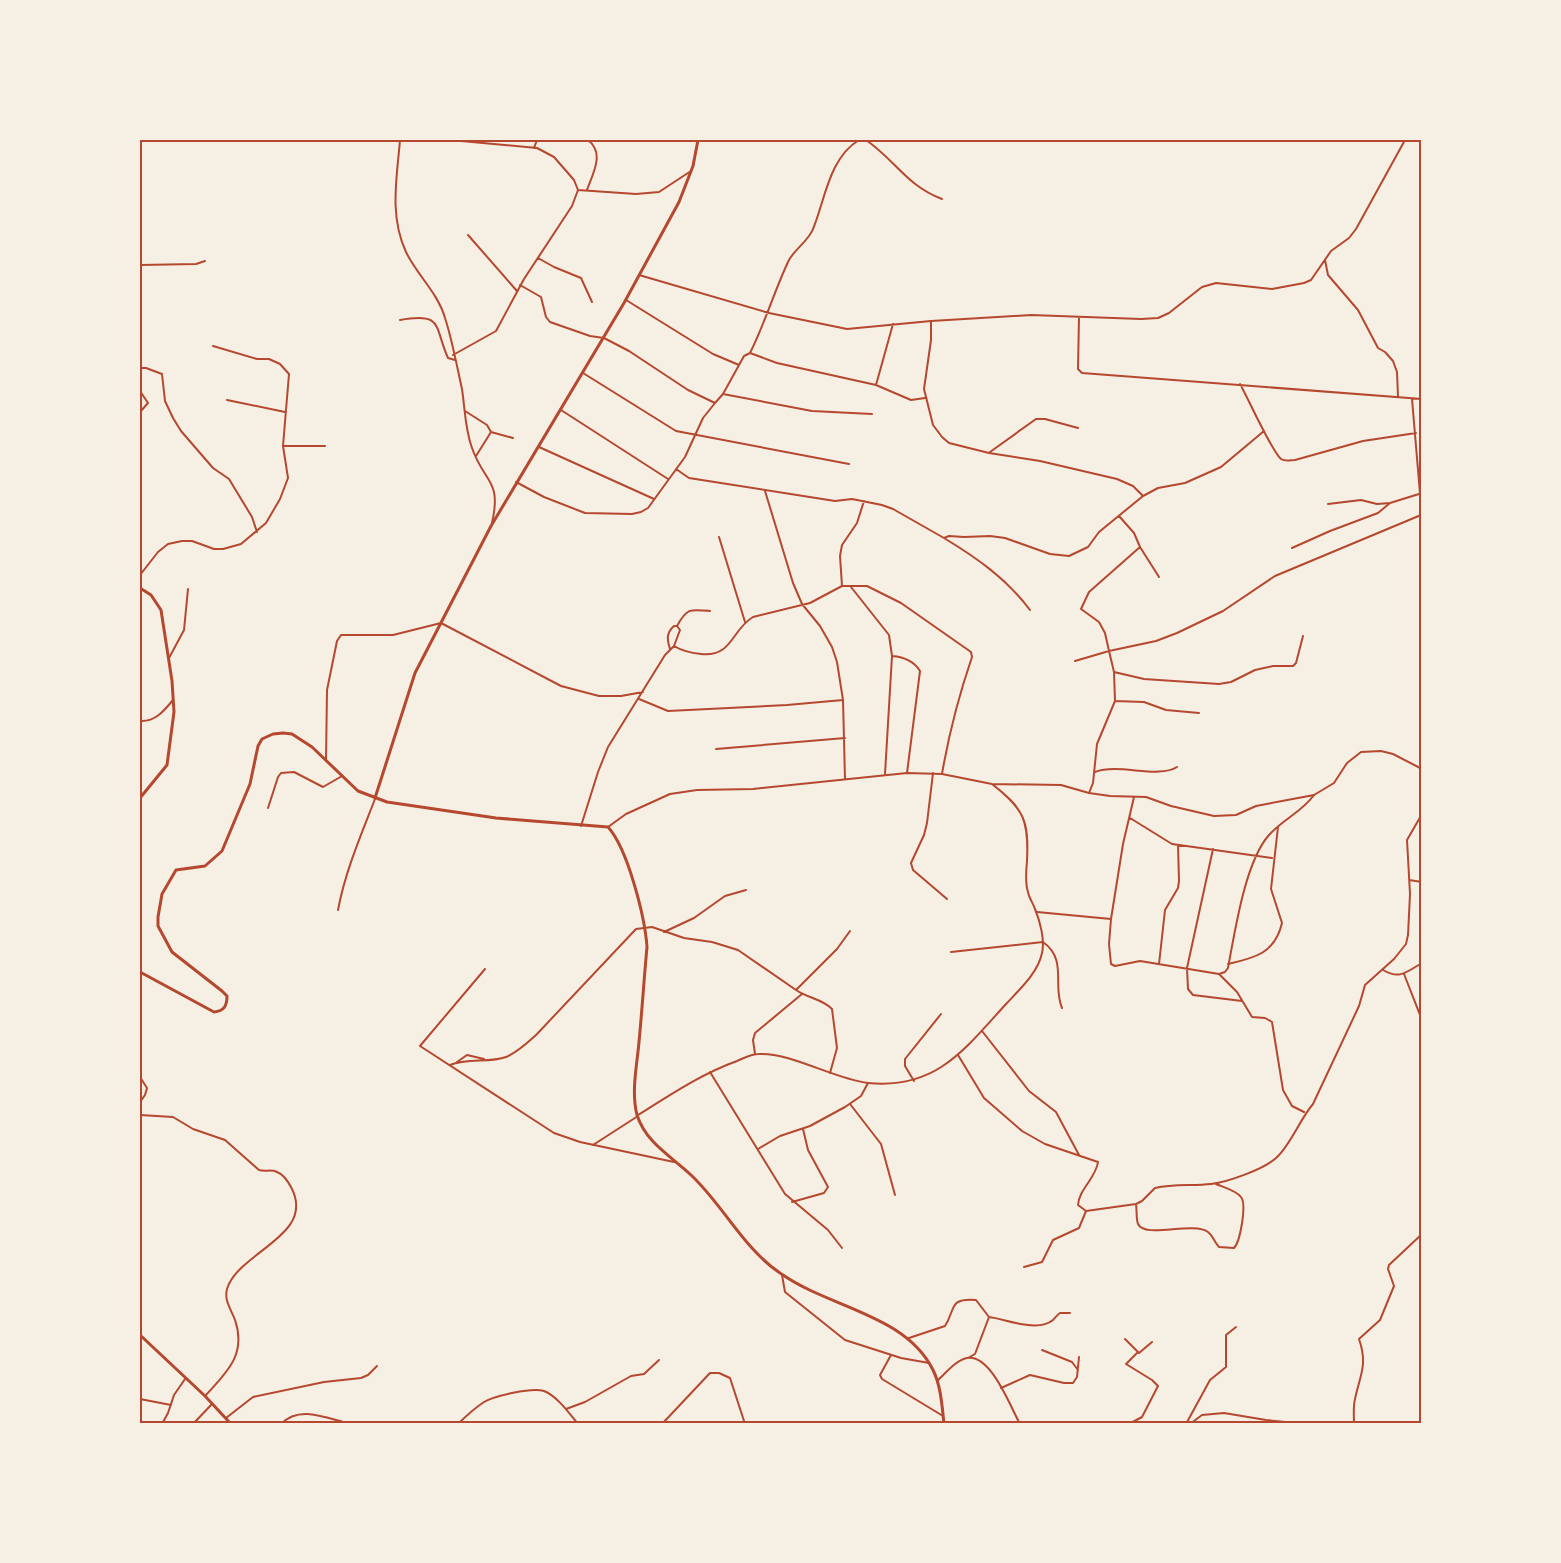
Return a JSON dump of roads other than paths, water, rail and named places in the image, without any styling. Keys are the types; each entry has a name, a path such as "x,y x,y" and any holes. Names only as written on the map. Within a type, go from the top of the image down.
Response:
{"main road":[{"path":"375,798 415,673 491,526 604,338 679,202 691,170 698,140"},
{"path":"140,588 151,595 161,610 174,700 174,727 166,765 140,798"},
{"path":"140,972 214,1012 225,1007 227,996 172,952 164,939 158,926 162,894 176,870 205,866 222,851 250,784 258,746 262,739 273,734 292,734 312,747 358,790 375,798 403,805 496,818 608,827 615,835 624,857 646,927 647,947 635,1082 638,1116 644,1129 657,1147 690,1174 750,1246 782,1275 809,1290 893,1327 924,1352 937,1381 944,1424"},
{"path":"140,1335 205,1396 230,1423"}],"street":[{"path":"400,140 395,209 398,231 406,253 436,297 445,317 462,390 472,448 494,487 496,499 491,526"},
{"path":"450,140 534,148 554,157 574,180 578,190 572,206 520,285 496,331 453,355"},
{"path":"534,148 537,140"},
{"path":"587,190 598,154 594,144 588,140"},
{"path":"516,482 544,497 585,513 632,514 648,508 685,457 703,418 723,394 744,356 750,353 769,313 789,259 811,233 835,168 848,148 859,140"},
{"path":"866,140 888,157 912,184 942,200"},
{"path":"639,275 769,313 847,329 1031,315 1158,318 1169,313 1202,287 1216,283 1272,289 1292,287 1311,279 1331,251 1349,238 1356,229 1405,140"},
{"path":"578,190 636,194 659,192 691,170"},
{"path":"468,235 517,291"},
{"path":"538,258 581,278 592,302"},
{"path":"1325,258 1328,275 1358,310 1378,348 1393,361 1397,372 1398,397"},
{"path":"140,265 196,264 205,261"},
{"path":"520,285 541,297 546,317 550,322 590,336 604,338 629,351 688,390 715,403"},
{"path":"626,300 712,354 739,365"},
{"path":"400,320 419,317 434,322 438,327 446,355 454,360"},
{"path":"1079,317 1078,369 1082,373 1422,399"},
{"path":"932,321 925,369 925,398 933,425 949,443 1117,479 1133,486 1143,496"},
{"path":"876,385 893,324"},
{"path":"140,575 158,552 168,544 182,541 223,549 241,544 257,532 269,518 287,482 283,446 289,374 268,359 257,359 213,346"},
{"path":"750,353 777,363 876,385 910,400 925,398"},
{"path":"140,368 162,374 165,401 173,418 181,431 213,468 229,479 252,517 257,532"},
{"path":"583,373 676,431 849,464"},
{"path":"1240,384 1277,454 1285,460 1295,460 1363,441 1416,434"},
{"path":"140,391 148,403 140,412"},
{"path":"723,394 812,411 872,414"},
{"path":"1075,661 1156,641 1177,633 1223,610 1275,576 1421,516 1412,399"},
{"path":"227,400 285,412"},
{"path":"561,410 668,479"},
{"path":"464,411 488,425 491,432"},
{"path":"989,453 1036,419 1045,419 1078,428"},
{"path":"944,538 949,536 998,537 1050,554 1069,556 1088,547 1099,532 1143,496 1158,488 1185,483 1221,467 1264,431"},
{"path":"491,432 513,438"},
{"path":"476,456 491,432"},
{"path":"283,446 325,446"},
{"path":"539,447 654,499"},
{"path":"676,469 689,478 834,501 852,499 893,509 944,538 995,573 1014,589 1030,610"},
{"path":"765,490 793,583 802,604 820,626 832,647 837,662 843,700 845,779"},
{"path":"1328,504 1361,500 1377,504 1390,503 1419,494"},
{"path":"842,586 840,556 842,545 857,523 864,501"},
{"path":"1292,548 1378,513 1390,503"},
{"path":"1119,516 1134,533 1159,577"},
{"path":"719,537 745,622"},
{"path":"1089,793 1095,772 1097,744 1114,701 1114,672 1102,628 1099,622 1083,611 1083,603 1089,592 1140,547"},
{"path":"674,646 711,655 727,648 745,622 753,617 810,603 842,586 872,587 902,603 972,652 948,736 942,774"},
{"path":"850,586 889,635 892,657 885,774"},
{"path":"169,658 184,630 188,589"},
{"path":"670,650 667,639 669,632 677,626 686,612 690,610 710,611"},
{"path":"326,760 327,690 337,641 341,636 393,635 441,623 561,686 599,696 621,696 643,692"},
{"path":"581,826 608,747 674,646 680,630 677,626"},
{"path":"1114,672 1144,679 1227,684 1255,670 1273,666 1293,666 1296,663 1303,636"},
{"path":"892,657 906,658 920,671 907,772"},
{"path":"639,699 668,711 843,700"},
{"path":"140,721 144,722 158,717 174,700"},
{"path":"1114,701 1144,702 1166,710 1199,713"},
{"path":"716,749 845,738"},
{"path":"608,827 626,814 670,794 697,790 753,789 907,772 942,774 992,784 1061,785 1110,796 1146,797 1214,816 1236,815 1256,806 1314,795 1334,783 1347,763 1361,752 1381,751 1393,754 1422,769"},
{"path":"1095,772 1112,768 1169,771 1177,767"},
{"path":"268,808 278,777 282,773 294,772 323,787 342,776"},
{"path":"933,773 924,835 910,863 913,870 947,899"},
{"path":"593,1144 710,1072 755,1054 775,1055 868,1083 893,1083 914,1081 933,1072 972,1043 1027,982 1042,956 1043,942 1037,912 1027,892 1027,828 1019,808 992,784"},
{"path":"1134,796 1123,844 1111,919 1109,944 1112,965 1140,962 1219,974 1225,972 1228,964 1254,856 1278,825 1304,808 1314,795"},
{"path":"338,910 340,896 357,844 375,798"},
{"path":"958,1055 975,1087 994,1109 1032,1138 1098,1162 1096,1170 1078,1199 1078,1205 1086,1211 1136,1204 1155,1188 1215,1184 1253,1171 1276,1159 1313,1104 1359,1006 1365,985 1401,952 1408,935 1410,894 1407,840 1422,814"},
{"path":"1130,819 1167,841 1178,844 1274,858"},
{"path":"1228,964 1257,957 1264,952 1282,926 1270,889 1278,825"},
{"path":"1159,964 1165,910 1178,888 1178,844"},
{"path":"1213,849 1187,968 1189,993 1242,1001"},
{"path":"1409,880 1422,882"},
{"path":"664,932 694,918 725,896 746,890"},
{"path":"1037,912 1111,919"},
{"path":"450,1065 457,1062 507,1057 519,1049 537,1034 636,929 646,927 738,950 802,994 826,1004 832,1009 837,1048 830,1073"},
{"path":"796,990 837,948 850,931"},
{"path":"951,952 1043,942 1048,945 1059,964 1058,999 1062,1008"},
{"path":"1383,970 1391,975 1404,974 1422,963"},
{"path":"485,969 420,1046 554,1133 565,1138 674,1162"},
{"path":"1219,974 1237,992 1252,1017 1265,1018 1272,1022 1283,1090 1292,1106 1305,1113"},
{"path":"1404,974 1422,1020"},
{"path":"755,1054 753,1040 755,1033 802,994"},
{"path":"914,1081 904,1066 904,1059 941,1014"},
{"path":"982,1031 1035,1097 1056,1112 1078,1155"},
{"path":"457,1062 467,1055 484,1059"},
{"path":"710,1072 785,1194 828,1230 842,1248"},
{"path":"140,1077 147,1088 140,1102"},
{"path":"758,1149 780,1136 817,1123 850,1104 861,1096 868,1083"},
{"path":"850,1104 881,1144 895,1195"},
{"path":"140,1115 173,1117 193,1130 225,1140 259,1170 274,1171 282,1175 293,1192 297,1209 294,1218 265,1250 245,1264 228,1287 226,1300 236,1327 237,1349 230,1370 205,1396"},
{"path":"792,1202 824,1193 828,1187 808,1150 803,1129"},
{"path":"1136,1204 1137,1223 1142,1228 1151,1230 1200,1229 1210,1233 1219,1247 1234,1248 1238,1243 1241,1229 1242,1200 1239,1195 1215,1184"},
{"path":"1024,1267 1042,1262 1053,1240 1079,1227 1086,1211"},
{"path":"1354,1424 1355,1398 1364,1365 1359,1339 1380,1320 1394,1286 1388,1269 1389,1265 1422,1234"},
{"path":"782,1275 785,1292 838,1336 854,1344 891,1355 929,1363"},
{"path":"909,1338 945,1326 952,1306 956,1303 976,1300 989,1317 1018,1324 1033,1325 1050,1322 1060,1313 1070,1313"},
{"path":"937,1381 960,1361 975,1354 989,1317"},
{"path":"1188,1424 1209,1380 1226,1367 1226,1335 1236,1327"},
{"path":"1125,1339 1138,1352 1126,1364"},
{"path":"1126,1364 1152,1342"},
{"path":"1042,1350 1072,1362 1078,1370"},
{"path":"891,1355 880,1375 882,1379 943,1416"},
{"path":"1001,1388 1030,1375 1073,1383 1077,1377 1079,1357"},
{"path":"969,1358 980,1360 986,1365 1020,1424"},
{"path":"566,1409 585,1402 631,1376 644,1374 659,1360"},
{"path":"1126,1364 1158,1386 1142,1417 1129,1424"},
{"path":"226,1418 253,1397 324,1382 361,1378 377,1366"},
{"path":"662,1424 710,1373 719,1373 730,1378 745,1424"},
{"path":"162,1424 174,1395 185,1379"},
{"path":"458,1424 485,1401 515,1393 544,1391 566,1409 578,1424"},
{"path":"140,1399 171,1405"},
{"path":"193,1424 212,1403"},
{"path":"1188,1424 1202,1415 1224,1413 1306,1424"},
{"path":"281,1424 289,1415 306,1414 351,1424"},
{"path":"406,1424 426,1424"}]}
